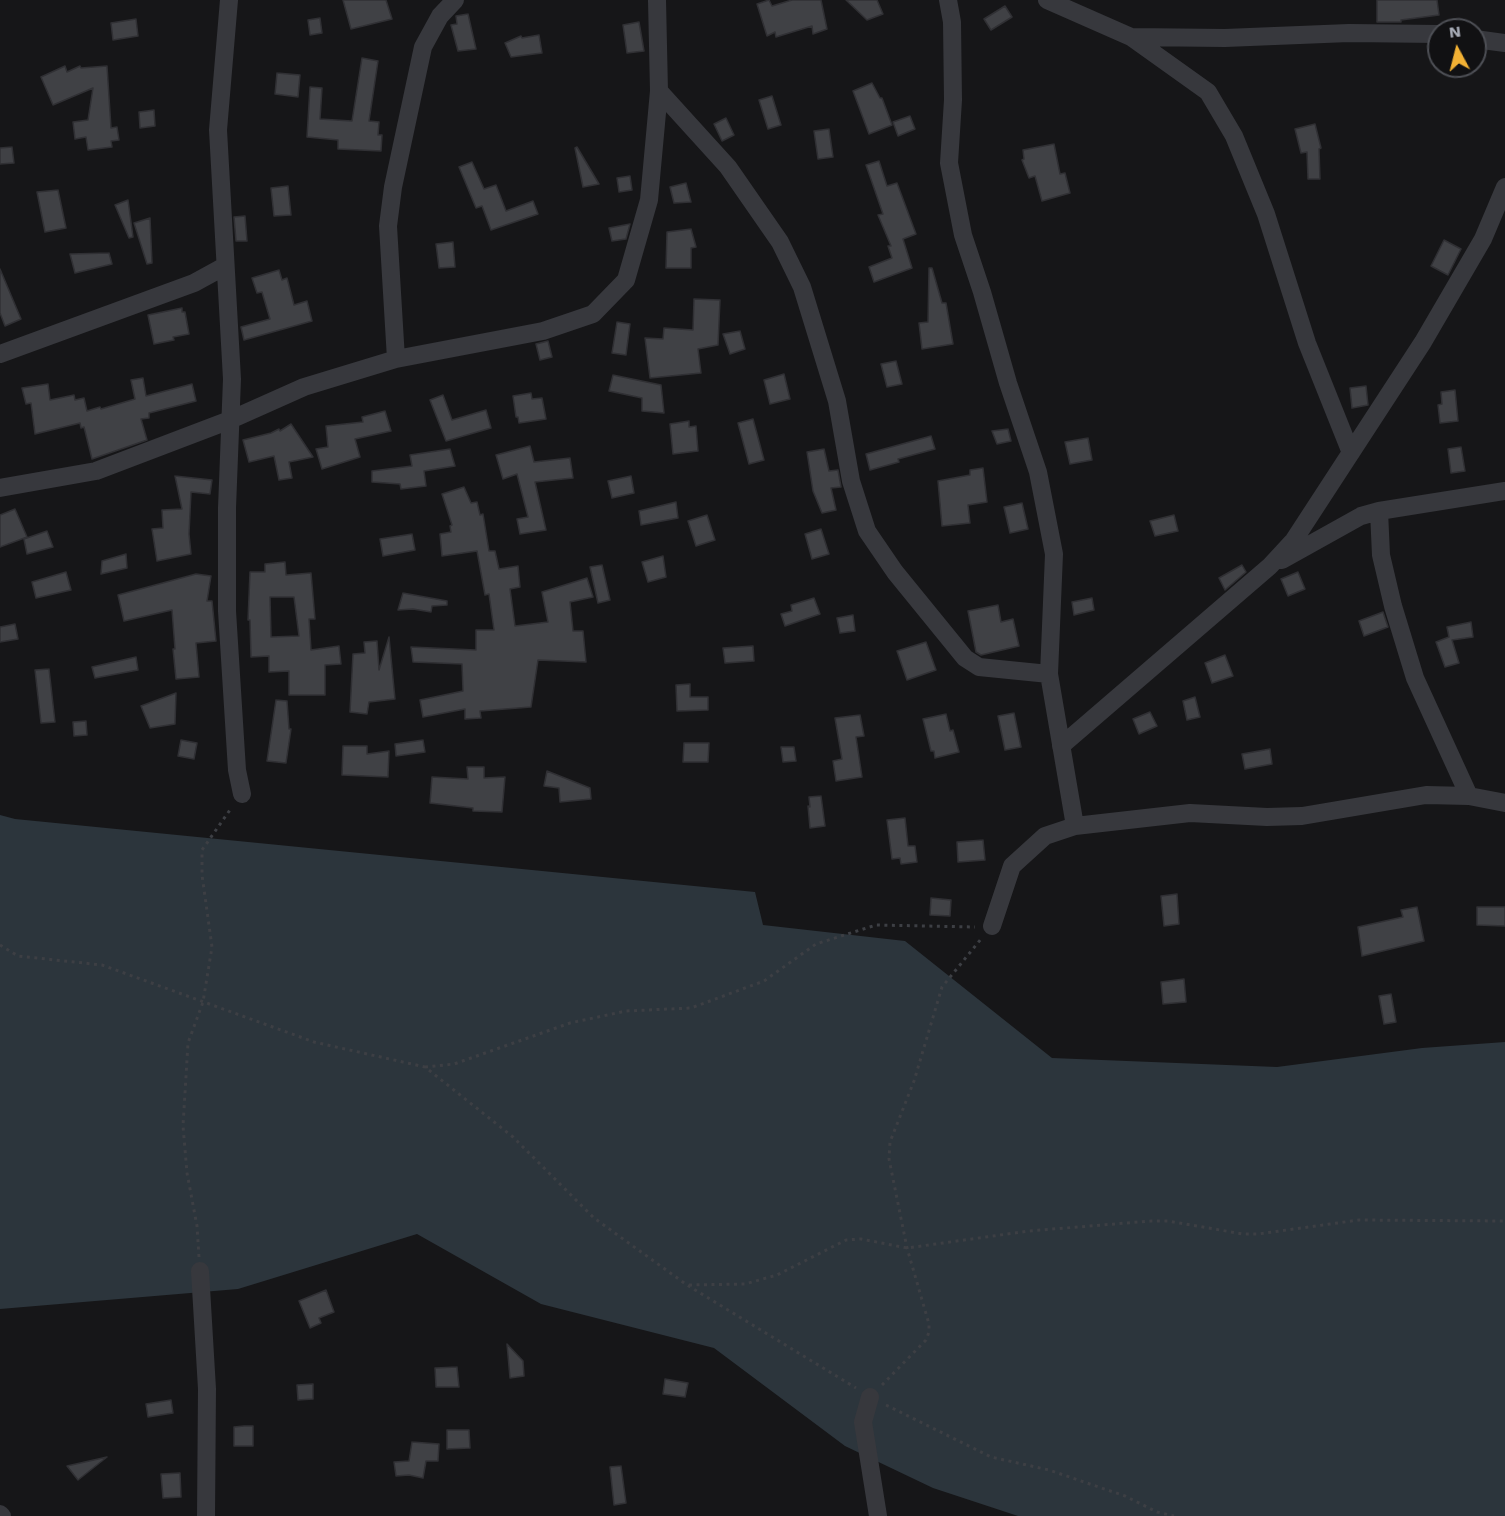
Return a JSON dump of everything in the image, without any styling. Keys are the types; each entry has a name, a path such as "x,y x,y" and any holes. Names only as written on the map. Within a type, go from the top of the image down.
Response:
{"street":[{"path":"229,0 218,130 232,378 227,508 227,611 237,770 242,794"},
{"path":"396,360 388,226 393,188 423,47 440,16 455,0"},
{"path":"0,488 96,471 230,420 304,387 396,360 543,331 592,314 626,280 649,200 658,91 657,0"},
{"path":"948,0 952,22 953,100 949,163 963,235 1038,472 1054,554 1048,675 1075,826"},
{"path":"1047,0 1131,37 1208,92 1234,136 1266,214 1307,343 1352,453"},
{"path":"1131,37 1225,38 1349,33 1427,34"},
{"path":"1487,41 1505,44"},
{"path":"658,91 728,167 780,242 802,287 837,401 851,481 867,531 895,572 965,658 979,667 1048,675"},
{"path":"1061,746 1270,566 1294,540 1423,342 1483,239 1505,187"},
{"path":"0,354 194,284 225,266"},
{"path":"1270,566 1361,516 1379,511 1505,492"},
{"path":"1379,511 1381,555 1414,678 1469,796"},
{"path":"992,926 1012,866 1045,837 1075,826 1190,813 1267,817 1302,816 1426,795 1469,796 1505,803"},
{"path":"201,1271 207,1389 206,1516"},
{"path":"870,1397 863,1422 878,1516"}],"path":[{"path":"201,1271 197,1226 187,1173 183,1126 188,1043 203,1002 212,947 202,875 202,850 242,794"},
{"path":"0,945 18,956 102,965 314,1042 425,1066 454,1064 570,1023 626,1011 691,1008 764,981 816,944 876,925 992,926"},
{"path":"870,1397 926,1340 929,1324 907,1248 889,1159 890,1142 914,1081 942,987 992,926"},
{"path":"425,1066 513,1137 594,1218 687,1285 870,1397 991,1457 1049,1470 1125,1496 1157,1512 1174,1516"},
{"path":"687,1285 745,1284 777,1275 846,1240 861,1239 907,1248 1029,1231 1151,1221 1168,1221 1243,1234 1359,1220 1505,1221"}],"shaded area":[{"path":"0,815 15,819 755,892 763,925 905,941 1052,1058 1277,1067 1422,1048 1505,1042 1505,1516 1018,1516 933,1488 845,1446 714,1348 541,1304 417,1234 238,1289 0,1309"}],"building":[{"path":"343,0 386,0 392,19 351,29"},
{"path":"769,0 772,6 792,0 821,0 827,29 813,34 812,26 776,37 775,32 767,36 757,4"},
{"path":"846,0 877,0 883,14 867,20"},
{"path":"1377,0 1437,0 1439,15 1401,20 1401,22 1377,22"},
{"path":"1005,6 1012,17 991,30 984,19"},
{"path":"468,14 476,49 458,51 451,25 457,24 456,16"},
{"path":"320,18 322,33 310,35 308,20"},
{"path":"136,19 138,36 113,40 111,23"},
{"path":"639,22 644,51 627,53 623,25"},
{"path":"539,35 542,53 511,57 505,43 521,36 522,38"},
{"path":"362,58 378,61 369,121 379,122 378,135 382,135 381,151 338,149 338,140 307,137 310,87 322,88 320,119 352,121"},
{"path":"65,66 67,72 80,66 81,68 107,66 111,128 117,127 119,140 111,141 112,147 88,150 86,137 75,139 73,122 88,120 93,88 53,105 41,77"},
{"path":"277,73 300,75 298,97 275,94"},
{"path":"872,83 882,98 892,125 869,134 853,91"},
{"path":"772,96 781,125 768,129 759,100"},
{"path":"154,110 155,126 140,128 139,112"},
{"path":"910,116 915,129 898,136 893,122"},
{"path":"726,118 734,135 722,141 714,124"},
{"path":"1315,124 1321,148 1319,149 1320,179 1308,179 1307,152 1301,153 1295,129"},
{"path":"829,129 833,157 818,159 814,131"},
{"path":"1054,144 1060,174 1065,173 1070,193 1042,201 1035,176 1029,178 1022,160 1024,159 1023,150"},
{"path":"12,147 14,163 0,164 0,148"},
{"path":"577,147 599,184 583,187 575,148"},
{"path":"879,161 887,186 897,183 916,234 903,239 912,268 874,282 869,267 892,258 888,246 891,246 878,215 883,214 866,165"},
{"path":"472,162 484,189 496,185 506,211 533,201 538,214 491,230 482,206 476,208 459,167"},
{"path":"630,176 632,190 619,192 617,178"},
{"path":"686,183 691,202 674,203 670,187"},
{"path":"288,186 291,215 274,216 271,188"},
{"path":"58,190 66,228 45,232 37,192"},
{"path":"128,200 133,237 129,238 115,205"},
{"path":"245,216 247,241 236,241 234,217"},
{"path":"150,218 152,263 147,264 134,223"},
{"path":"630,224 626,239 612,241 609,228"},
{"path":"691,229 696,247 691,248 691,268 666,268 667,232"},
{"path":"1444,240 1461,249 1448,275 1431,266"},
{"path":"453,242 455,267 439,268 436,244"},
{"path":"109,253 112,264 75,273 70,254"},
{"path":"929,268 932,268 942,303 946,303 953,344 922,349 919,323 928,322"},
{"path":"0,269 21,319 5,326 0,313"},
{"path":"279,270 282,280 287,278 294,305 307,301 312,321 244,340 241,327 270,319 262,292 257,293 252,278"},
{"path":"694,299 720,300 718,345 698,349 701,373 650,378 645,338 663,339 664,328 693,330"},
{"path":"182,308 182,312 185,312 189,334 154,344 148,315"},
{"path":"617,322 630,324 626,355 612,353"},
{"path":"740,331 745,349 730,354 723,334"},
{"path":"548,341 552,357 540,360 536,344"},
{"path":"896,361 902,384 887,387 881,364"},
{"path":"784,374 790,399 770,404 764,380"},
{"path":"613,375 661,385 664,413 642,411 642,398 609,391"},
{"path":"143,378 146,396 192,384 196,401 149,413 149,418 141,419 147,440 92,459 84,427 81,428 80,423 35,434 31,403 26,404 22,388 48,384 50,400 74,395 75,400 84,398 87,411 135,399 131,380"},
{"path":"1366,386 1368,405 1352,408 1350,388"},
{"path":"1455,390 1458,421 1440,423 1438,405 1442,404 1441,392"},
{"path":"531,393 532,399 542,398 546,419 519,423 513,396"},
{"path":"443,395 452,420 486,410 491,428 446,441 430,400"},
{"path":"385,411 391,431 355,439 360,457 322,469 316,449 328,447 326,426 363,422 362,417"},
{"path":"753,419 764,460 749,464 738,423"},
{"path":"689,421 689,427 696,426 698,451 673,454 670,424"},
{"path":"291,424 313,457 289,462 292,478 279,480 274,456 249,462 243,440 279,429 280,431"},
{"path":"1008,429 1011,441 997,444 992,431"},
{"path":"931,436 935,449 898,459 899,462 870,470 866,454"},
{"path":"1088,438 1092,460 1070,464 1065,442"},
{"path":"530,446 534,462 570,458 573,478 535,482 546,530 520,534 517,519 528,517 517,474 503,479 496,455"},
{"path":"1461,447 1465,471 1451,473 1448,449"},
{"path":"450,449 455,466 424,471 426,486 401,489 400,484 372,482 372,471 412,466 410,455"},
{"path":"824,449 829,471 838,470 841,487 831,488 836,510 822,513 813,491 807,452"},
{"path":"983,468 987,502 968,505 970,523 942,526 938,481 970,475 970,470"},
{"path":"175,476 212,480 210,494 191,492 189,534 191,554 157,561 152,529 163,528 162,510 182,509"},
{"path":"631,476 634,493 612,498 608,481"},
{"path":"464,487 471,503 477,502 480,515 483,514 489,551 495,551 499,569 518,566 520,587 510,589 515,626 548,622 542,592 587,578 593,597 570,602 573,631 583,631 586,662 538,660 531,707 480,711 481,718 465,719 465,709 423,717 420,700 463,691 462,664 413,662 411,647 476,650 476,630 494,630 489,594 485,595 477,551 442,556 440,534 451,532 450,526 452,525 442,494"},
{"path":"676,502 678,518 641,525 639,511"},
{"path":"1022,503 1028,529 1010,533 1004,507"},
{"path":"15,509 27,537 0,547 0,515"},
{"path":"707,515 715,540 696,546 688,521"},
{"path":"1174,515 1178,531 1155,536 1150,521"},
{"path":"821,529 829,554 812,559 805,534"},
{"path":"47,531 53,547 27,554 24,539"},
{"path":"412,534 415,550 383,556 380,539"},
{"path":"126,554 127,568 101,574 102,561"},
{"path":"663,556 666,577 648,582 642,562"},
{"path":"285,562 286,575 311,573 315,619 309,619 311,650 339,646 341,664 325,665 325,695 289,695 289,671 269,672 269,656 251,657 250,620 248,620 250,572 265,572 265,564","holes":["270,597 294,597 299,636 271,637"]},
{"path":"602,565 610,600 598,603 590,567"},
{"path":"1242,565 1246,572 1225,590 1219,578"},
{"path":"66,572 71,590 36,598 32,582"},
{"path":"1298,572 1305,589 1288,596 1281,579"},
{"path":"196,574 211,576 207,601 212,601 216,641 196,643 199,677 176,679 172,610 124,621 118,595"},
{"path":"403,593 447,601 447,605 432,606 431,612 413,609 398,610"},
{"path":"814,598 820,614 785,626 781,614 792,611 791,605"},
{"path":"1092,598 1094,610 1074,615 1072,602"},
{"path":"998,605 1001,622 1013,619 1019,646 981,655 976,652 968,611"},
{"path":"1383,612 1388,627 1364,636 1359,621"},
{"path":"853,615 855,631 840,633 837,618"},
{"path":"1471,622 1473,637 1452,640 1459,663 1445,667 1436,642 1449,637 1447,627"},
{"path":"15,624 18,639 0,642 0,627"},
{"path":"389,637 395,699 369,702 367,714 350,712 353,654 365,653 364,642 377,641 379,670"},
{"path":"926,642 936,670 907,680 897,651"},
{"path":"753,646 754,661 725,663 723,648"},
{"path":"1225,655 1233,676 1212,683 1205,663"},
{"path":"136,657 138,670 95,678 92,667"},
{"path":"49,669 55,722 41,723 35,670"},
{"path":"690,684 690,697 708,697 708,710 677,711 676,685"},
{"path":"176,693 175,724 150,728 141,706"},
{"path":"1195,697 1200,717 1187,720 1183,701"},
{"path":"276,700 287,701 289,729 291,729 286,763 267,761"},
{"path":"1150,712 1157,726 1139,734 1133,719"},
{"path":"1014,713 1021,747 1005,750 998,716"},
{"path":"946,714 959,752 935,758 923,719"},
{"path":"860,715 864,736 856,737 862,777 836,781 833,761 842,759 835,718"},
{"path":"86,721 87,735 74,736 73,722"},
{"path":"181,740 197,743 194,759 178,756"},
{"path":"423,740 425,752 396,756 395,744"},
{"path":"684,743 709,743 708,762 683,762"},
{"path":"343,746 367,746 367,754 389,751 388,777 342,775"},
{"path":"781,747 794,747 796,761 783,762"},
{"path":"1270,749 1272,764 1245,769 1242,754"},
{"path":"467,767 484,767 484,778 505,777 502,812 473,811 473,808 430,803 432,777 468,779"},
{"path":"547,771 590,788 591,799 560,802 559,788 544,786"},
{"path":"821,796 825,826 810,828 809,797"},
{"path":"905,818 908,846 915,846 917,862 901,864 900,858 892,859 887,820"},
{"path":"983,840 985,860 958,862 957,842"},
{"path":"1177,894 1179,924 1164,926 1161,896"},
{"path":"931,898 951,900 950,916 930,915"},
{"path":"1417,907 1424,941 1362,956 1358,927 1403,917 1401,910"},
{"path":"1477,907 1505,907 1505,926 1477,925"},
{"path":"1184,979 1186,1002 1163,1004 1161,982"},
{"path":"1391,994 1396,1022 1384,1024 1379,996"},
{"path":"326,1290 334,1312 319,1318 321,1323 310,1328 299,1301"},
{"path":"507,1344 523,1361 524,1376 510,1378"},
{"path":"457,1367 459,1387 436,1387 435,1368"},
{"path":"665,1379 688,1383 685,1397 663,1394"},
{"path":"313,1384 313,1399 298,1400 297,1385"},
{"path":"171,1400 173,1413 148,1417 146,1404"},
{"path":"253,1426 253,1446 234,1446 234,1427"},
{"path":"447,1430 469,1430 470,1448 447,1449"},
{"path":"412,1442 439,1444 438,1461 426,1461 423,1478 409,1475 396,1476 394,1462 409,1461"},
{"path":"107,1457 78,1480 67,1466"},
{"path":"621,1466 626,1503 614,1505 610,1467"},
{"path":"180,1473 181,1497 163,1498 161,1474"}]}
